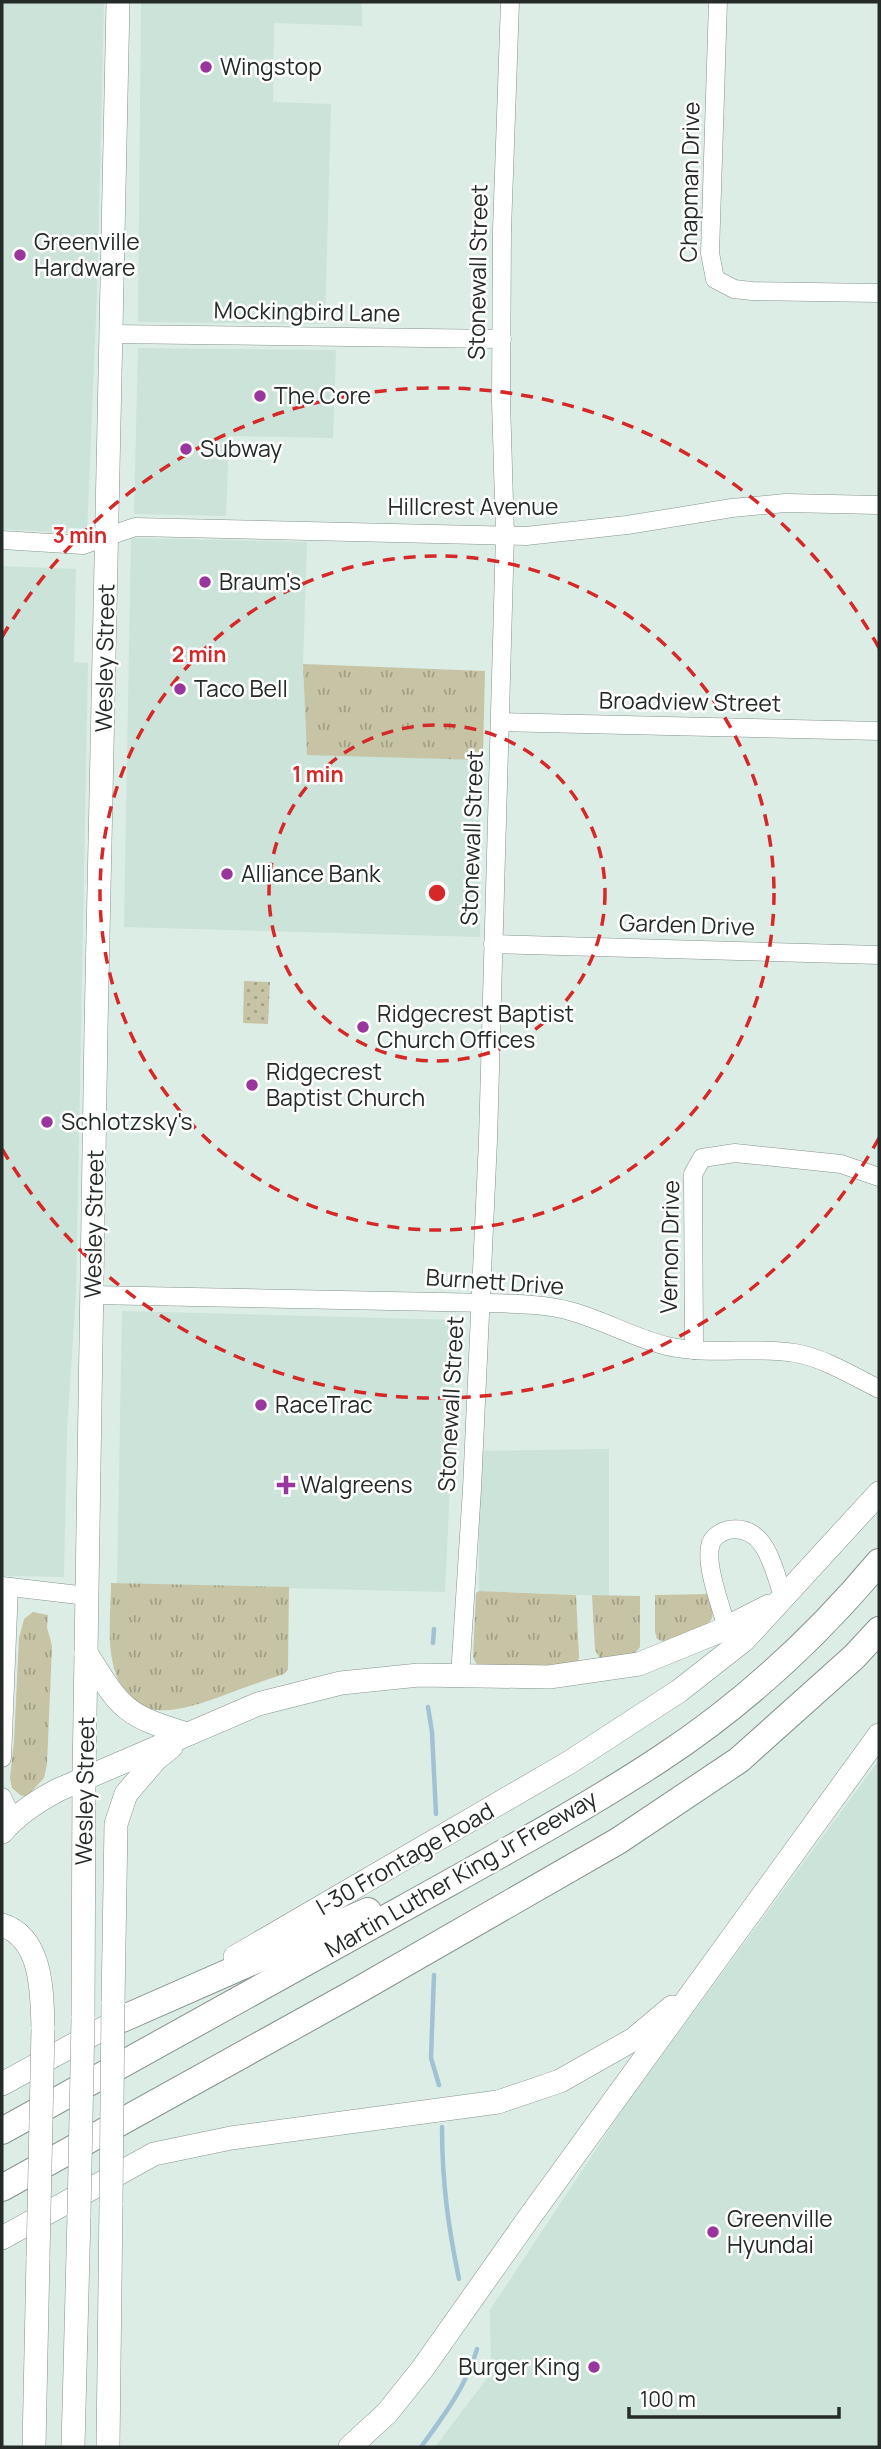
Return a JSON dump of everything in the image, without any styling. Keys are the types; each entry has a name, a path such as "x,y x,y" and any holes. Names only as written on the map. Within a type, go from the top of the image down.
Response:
{"highway":[{"name":"Martin Luther King Jr Freeway","path":"2,2131 513,1847 660,1759 759,1683 808,1639 879,1562"},
{"path":"2,2188 350,1995 618,1841 739,1760 854,1657 879,1630"},
{"path":"118,2011 513,1847"}],"main road":[{"name":"Wesley Street","path":"73,2447 83,2018 84,1778 96,1042 118,2"},
{"name":"I-30 Frontage Road","path":"2,2084 118,2011 261,1943 570,1762 679,1691 744,1640 879,1493"},
{"name":"I-30 Frontage Road","path":"7,1826 37,1801 84,1778 258,1704 341,1683 419,1675 549,1677 639,1664 727,1628 784,1598"},
{"path":"86,1653 113,1696 131,1714 187,1734"},
{"path":"108,2447 111,2203 118,2011 116,1824 126,1794 156,1759 187,1734"},
{"path":"350,2447 387,2413 423,2368 879,1735"},
{"path":"2,1925 13,1928 31,1950 42,1984 34,2447"},
{"path":"2,2238 154,2154 231,2138 498,2102 560,2081 634,2039 703,1979"}],"street":[{"name":"Stonewall Street","path":"460,1676 471,1512 488,1140 505,535 503,218 510,2"},
{"name":"Chapman Drive","path":"718,2 710,253 715,279 734,289 752,291 879,293"},
{"name":"Mockingbird Lane","path":"111,334 502,339"},
{"name":"Hillcrest Avenue","path":"2,540 83,545 135,527 505,535 562,533 732,508 785,503 879,505"},
{"name":"Broadview Street","path":"500,722 879,731"},
{"name":"Garden Drive","path":"493,944 879,954"},
{"name":"Vernon Drive","path":"694,1350 693,1174 702,1158 735,1153 828,1162 879,1177"},
{"name":"Burnett Drive","path":"93,1295 549,1306 572,1311 667,1346 717,1352 795,1353 818,1360 879,1389"},
{"path":"727,1628 709,1546 716,1535 727,1530 747,1529 756,1535 763,1545 784,1598"},
{"path":"2,1758 6,1586 87,1596"},
{"path":"2,1797 7,1826"}],"shaded area":[{"path":"2,2 104,2 97,294 87,534 2,529"},
{"path":"141,2 362,2 362,26 274,23 273,102 331,104 325,324 138,322"},
{"path":"138,348 336,350 333,438 229,436 226,516 134,514"},
{"path":"131,538 307,542 303,664 307,754 480,760 480,937 124,927"},
{"path":"2,566 76,569 74,662 88,663 76,1294 67,1429 64,1577 2,1576"},
{"path":"122,1311 458,1320 445,1592 117,1584"},
{"path":"609,1449 609,1596 479,1591 479,1451"},
{"path":"879,1760 879,2447 435,2447 491,2373 490,2310 622,2110"}],"green space":[{"path":"303,664 485,671 483,756 480,760 307,755"},
{"path":"244,981 270,982 268,1024 243,1023"},
{"path":"111,1583 289,1587 288,1669 284,1674 188,1707 157,1710 143,1706 130,1698 120,1684 113,1664 110,1634"},
{"path":"476,1593 576,1595 578,1662 564,1668 477,1665 473,1657"},
{"path":"709,1594 713,1613 709,1623 698,1630 664,1642 657,1639 655,1595"},
{"path":"592,1595 640,1596 640,1647 634,1654 600,1658 595,1650"},
{"path":"33,1612 48,1615 47,1627 52,1646 47,1764 44,1778 32,1791 32,1798 20,1795 12,1788 10,1778 19,1638 24,1619"}],"waterway":[{"path":"433,1643 434,1629"},
{"path":"428,1707 432,1732 436,1814"},
{"path":"434,1975 431,2058 439,2085"},
{"path":"442,2127 446,2203 459,2279"},
{"path":"421,2447 461,2388 477,2349"}],"place":[{"name":"Wingstop","path":"206,67"},
{"name":"Greenville Hardware","path":"20,255"},
{"name":"The Core","path":"260,396"},
{"name":"Subway","path":"186,449"},
{"name":"Braum's","path":"205,582"},
{"name":"Taco Bell","path":"180,689"},
{"name":"Alliance Bank","path":"227,874"},
{"name":"Ridgecrest Baptist Church Offices","path":"363,1027"},
{"name":"Ridgecrest Baptist Church","path":"252,1085"},
{"name":"Schlotzsky's","path":"47,1122"},
{"name":"RaceTrac","path":"261,1405"},
{"name":"Walgreens","path":"286,1485"},
{"name":"Greenville Hyundai","path":"713,2232"},
{"name":"Burger King","path":"594,2367"}]}
